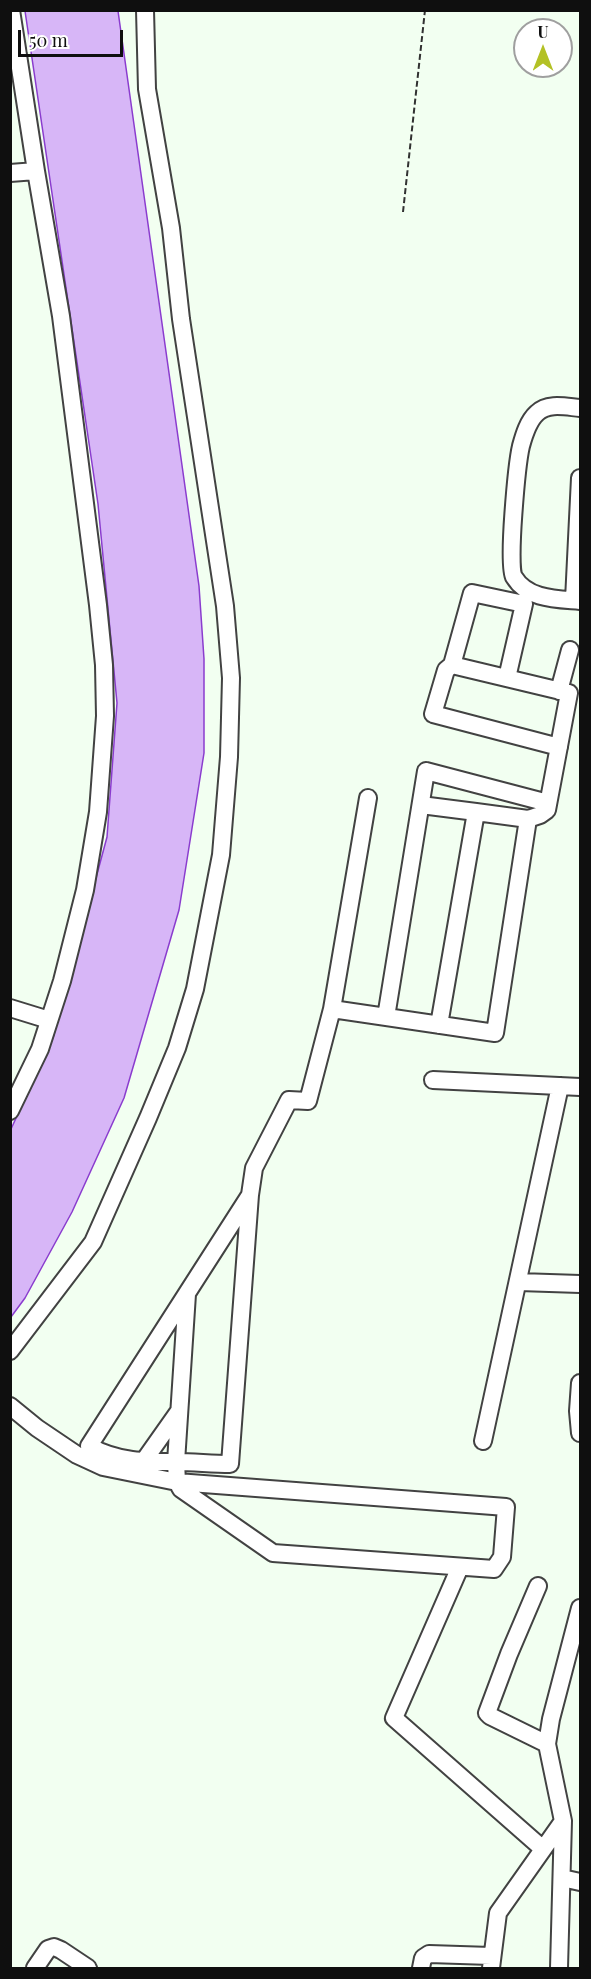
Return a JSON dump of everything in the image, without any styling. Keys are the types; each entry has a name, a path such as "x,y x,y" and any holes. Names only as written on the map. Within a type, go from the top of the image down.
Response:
{"street":[{"path":"10,1111 40,1049 62,981 85,890 98,812 105,716 104,665 87,512 61,316 36,171 15,73 11,10"},
{"path":"10,1351 93,1242 148,1118 177,1048 195,989 221,855 229,757 231,678 225,606 181,319 171,228 147,89 145,10"},
{"path":"10,173 36,171"},
{"path":"580,408 555,406 541,410 535,415 524,434 519,463 511,561 514,577 540,597 577,601 580,478"},
{"path":"507,678 524,604 472,593 452,665 446,670 434,714 559,747"},
{"path":"559,691 570,650"},
{"path":"421,805 528,819 540,815 546,810 548,803 569,693 452,665"},
{"path":"386,1017 426,771 548,803"},
{"path":"250,1195 89,1446 101,1453 124,1460 230,1464 250,1195 254,1168 289,1100 308,1101 332,1008 368,798"},
{"path":"439,1025 476,812"},
{"path":"332,1008 495,1033 528,819"},
{"path":"10,1008 49,1020"},
{"path":"434,1080 580,1087"},
{"path":"483,1441 560,1086"},
{"path":"519,1282 580,1284"},
{"path":"10,1406 77,1455 103,1467 177,1482 506,1507 502,1557 494,1569 273,1553 181,1489 177,1482 176,1462 187,1294"},
{"path":"580,1383 578,1420 580,1433"},
{"path":"143,1462 179,1411"},
{"path":"460,1567 394,1718 543,1849"},
{"path":"538,1586 508,1654 487,1713 547,1744"},
{"path":"559,1968 563,1821 547,1744 551,1719 580,1608"},
{"path":"421,1968 423,1958 429,1954 491,1962 498,1913 563,1821"},
{"path":"562,1878 580,1882"},
{"path":"35,1968 48,1949 54,1947 88,1968"}],"path":[{"path":"403,212 425,10"}],"shaded area":[{"path":"25,11 118,11 199,586 204,659 204,753 179,910 124,1098 72,1212 25,1298 11,1317 11,1129 53,1038 107,837 117,703 98,504"}]}
